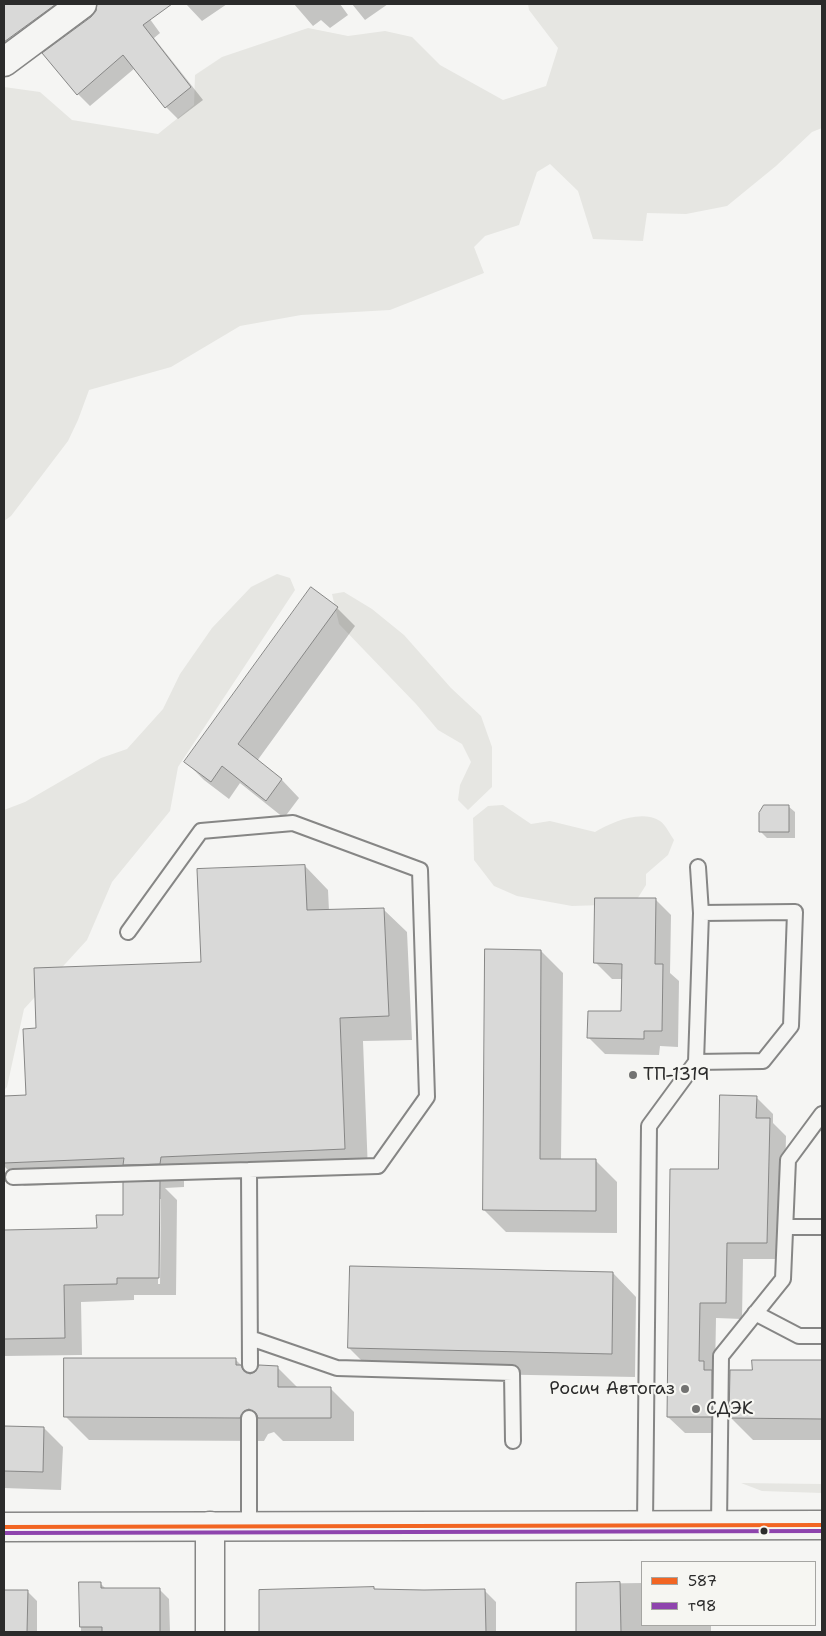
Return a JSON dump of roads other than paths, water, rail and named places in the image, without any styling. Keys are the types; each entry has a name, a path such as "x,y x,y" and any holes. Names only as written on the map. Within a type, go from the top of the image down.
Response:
{"main road":[{"path":"4,62 82,4"},
{"path":"210,1526 210,1632"},
{"path":"4,1527 822,1526"}],"lane":[{"path":"13,1177 378,1166 426,1097 420,870 293,823 201,830 128,932"},
{"path":"645,1525 649,1126 696,1062 701,914 698,867"},
{"path":"696,1062 763,1061 791,1026 795,912 701,914"},
{"path":"719,1525 721,1356 783,1279 788,1160 822,1114"},
{"path":"248,1170 250,1365"},
{"path":"786,1226 822,1227"},
{"path":"755,1313 799,1336 822,1336"},
{"path":"250,1338 337,1368 512,1373 512,1441"},
{"path":"249,1418 249,1526"}],"place":[{"name":"ТП-1319","path":"633,1075"},
{"name":"Росич Автогаз","path":"685,1389"},
{"name":"СДЭК","path":"696,1409"}]}
